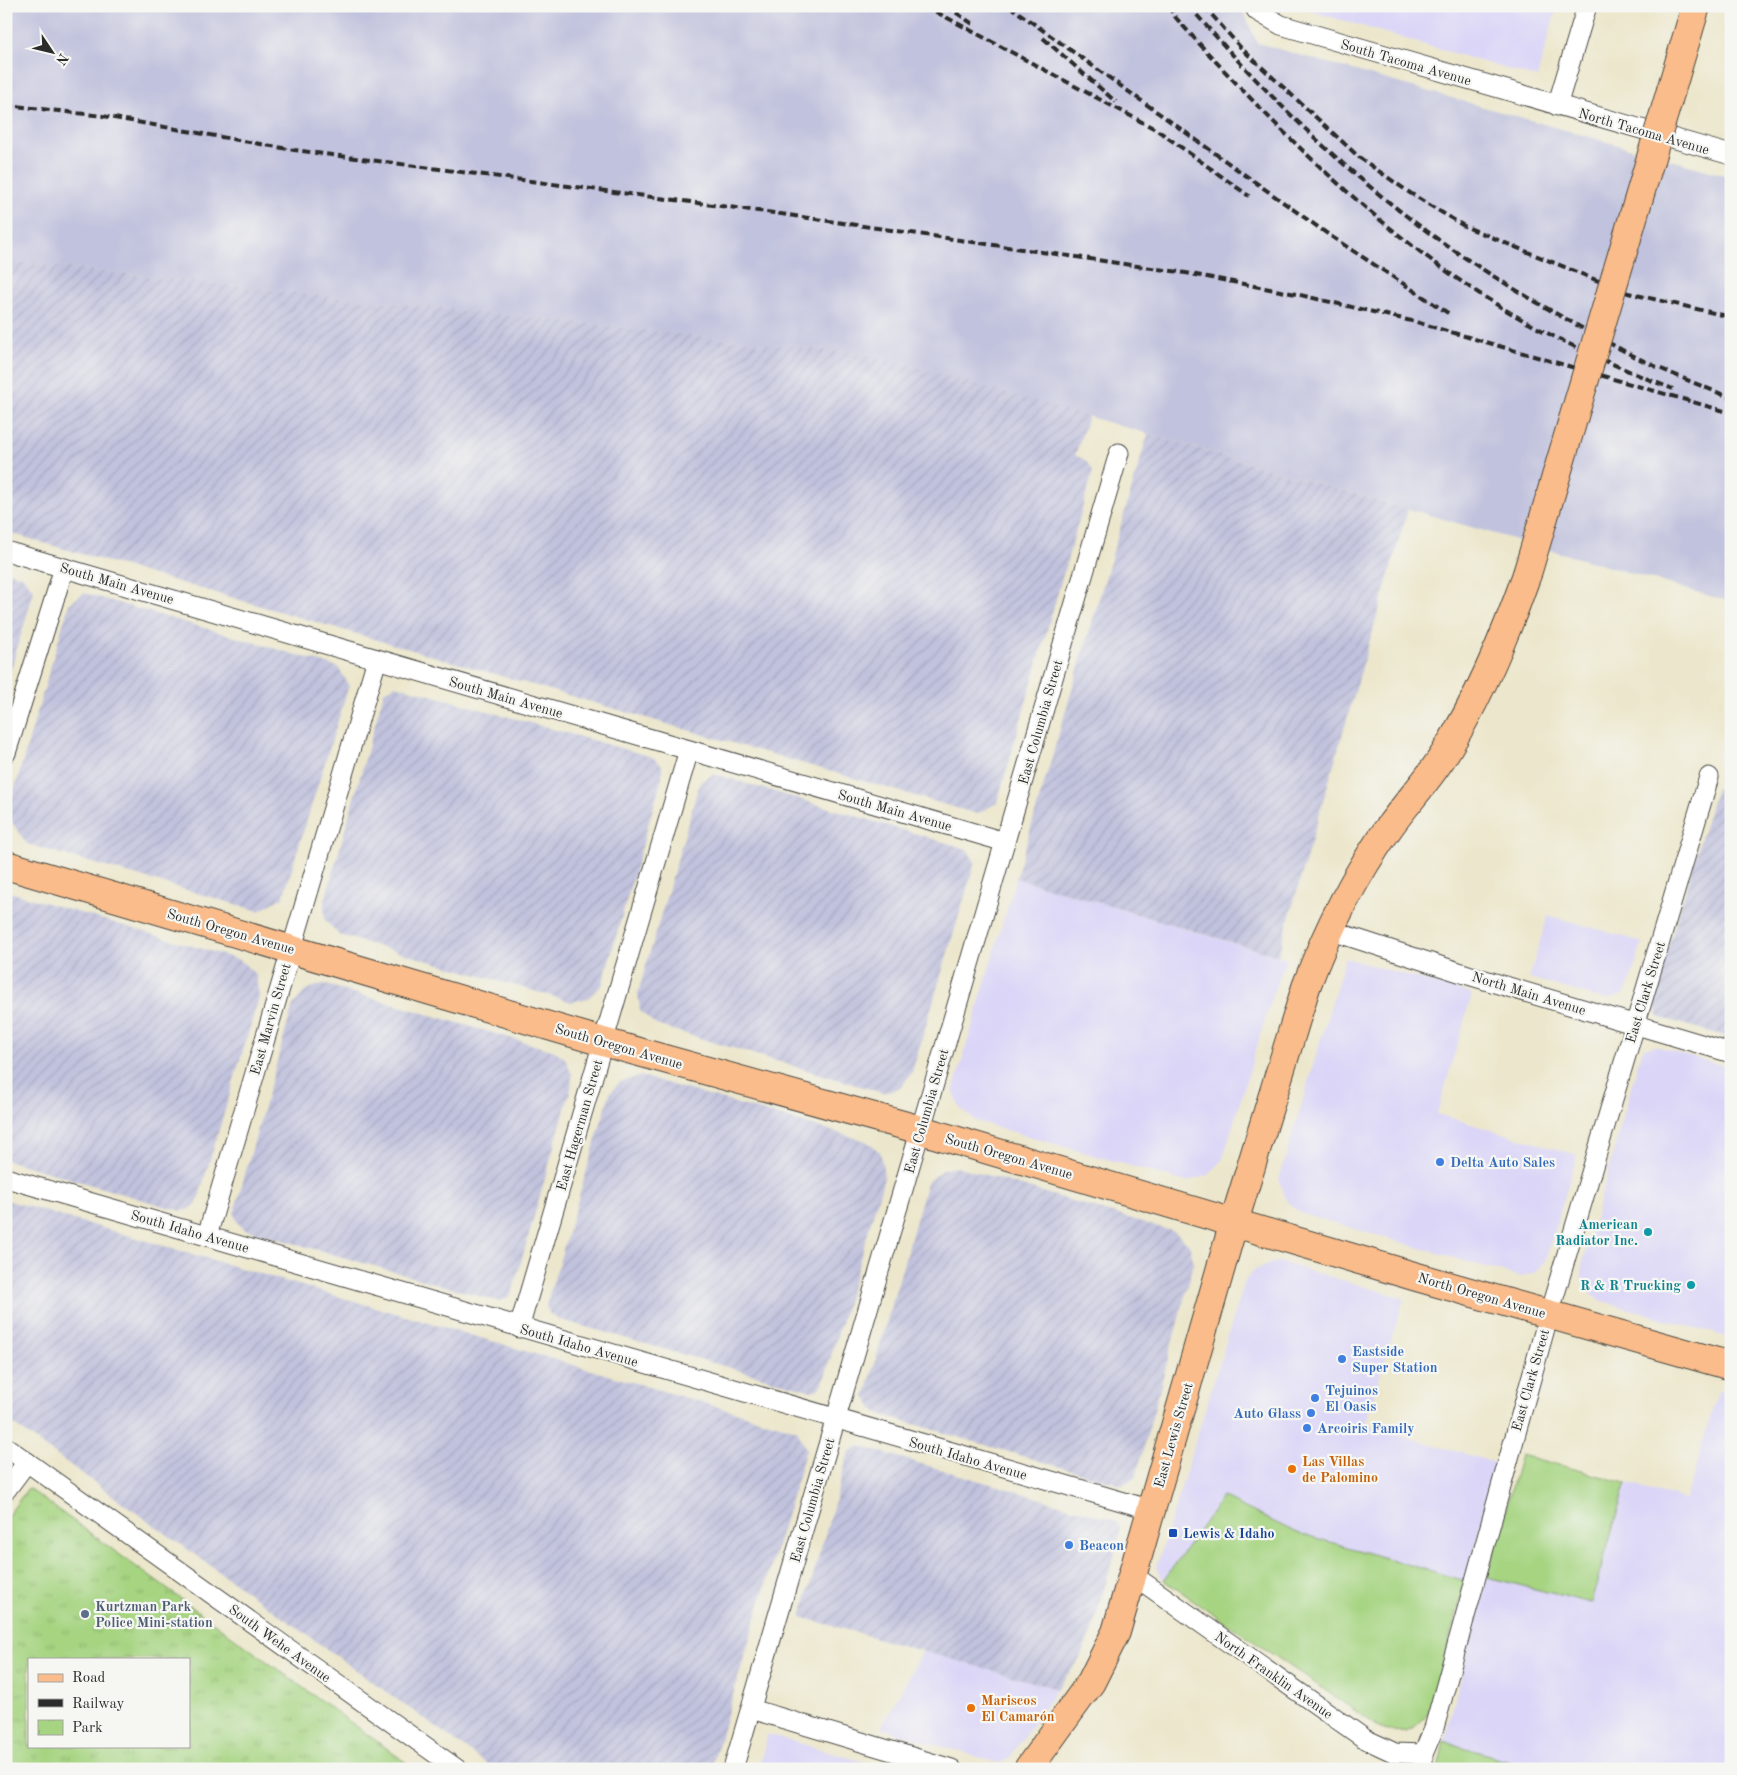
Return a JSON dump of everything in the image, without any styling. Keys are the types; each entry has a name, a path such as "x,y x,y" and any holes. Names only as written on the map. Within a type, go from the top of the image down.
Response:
{"main road":[{"name":"East Lewis Street","path":"1028,1769 1091,1682 1116,1632 1276,1082 1306,987 1329,930 1371,855 1444,756 1467,716 1506,635 1528,574 1696,6"},
{"name":"South Oregon Avenue","path":"6,865 603,1042 921,1130 1234,1222"},
{"name":"North Oregon Avenue","path":"1234,1222 1731,1366"}],"street":[{"path":"1557,106 1587,6"},
{"name":"South Tacoma Avenue","path":"1256,9 1281,25 1557,106"},
{"name":"North Tacoma Avenue","path":"1557,106 1731,155"},
{"name":"East Columbia Street","path":"734,1769 1119,453"},
{"name":"South Main Avenue","path":"6,551 1005,842"},
{"path":"6,753 64,568"},
{"name":"East Marvin Street","path":"207,1236 377,659"},
{"name":"East Hagerman Street","path":"519,1328 689,750"},
{"name":"East Clark Street","path":"1423,1762 1549,1314 1709,777"},
{"name":"North Main Avenue","path":"1329,930 1731,1053"},
{"name":"South Idaho Avenue","path":"6,1178 1152,1510"},
{"name":"South Wehe Avenue","path":"6,1447 457,1769"},
{"path":"6,1490 27,1462"},
{"name":"North Franklin Avenue","path":"1133,1575 1365,1739 1396,1753 1423,1762"},
{"path":"751,1709 952,1769"}],"shaded area":[{"path":"6,6 1241,6 1257,43 1731,177 1731,602 875,355 6,261"},
{"path":"1294,6 1557,6 1537,78"},
{"path":"6,261 875,355 1088,416 1075,455 1085,460 1093,471 997,803 977,814 6,532"},
{"path":"1148,434 1408,509 1278,956 1016,878"},
{"path":"6,571 22,576 34,591 6,686"},
{"path":"84,593 338,667 349,685 283,897 259,911 27,844 7,815 69,604"},
{"path":"395,685 652,757 662,765 662,777 602,985 588,998 572,1002 339,935 325,920 324,904 384,692"},
{"path":"714,774 967,849 975,862 912,1072 901,1087 883,1093 656,1025 640,1011 638,993 700,782"},
{"path":"1716,788 1731,793 1731,1038 1658,1017 1653,999"},
{"path":"1016,878 1287,959 1274,990 1222,1161 1208,1175 1186,1182 976,1121 960,1108 953,1091"},
{"path":"9,892 240,960 256,975 259,997 197,1203 190,1209 181,1211 6,1160 6,893"},
{"path":"1548,915 1642,942 1630,982 1624,994 1607,1000 1529,978"},
{"path":"1345,958 1472,994 1437,1114 1577,1155 1545,1262 1535,1273 1520,1277 1300,1213 1287,1202 1279,1180"},
{"path":"323,984 555,1051 565,1058 572,1074 571,1088 512,1293 506,1299 497,1301 244,1229 237,1222 234,1213 293,1005 306,990"},
{"path":"1656,1046 1731,1068 1731,1338 1599,1300 1587,1290 1582,1279 1582,1265 1640,1055 1644,1048"},
{"path":"641,1076 866,1141 881,1153 884,1178 823,1383 818,1389 811,1391 558,1319 550,1314 546,1306 610,1093 620,1082"},
{"path":"959,1167 1175,1232 1189,1244 1194,1263 1136,1476 1122,1485 876,1413 865,1397 927,1182 943,1169"},
{"path":"6,1200 797,1430 806,1449 711,1769 494,1769 6,1419"},
{"path":"1279,1262 1404,1298 1365,1425 1499,1464 1466,1581 1295,1532 1223,1497 1164,1580 1159,1575 1157,1565 1245,1281 1253,1271 1265,1265"},
{"path":"1718,1390 1731,1393 1731,1759 1728,1769 1534,1769 1444,1741 1487,1577 1591,1603 1626,1483 1686,1499"},
{"path":"860,1446 1114,1520 1120,1527 1119,1540 1092,1630 1080,1658 1057,1689 801,1617 849,1452"},
{"path":"923,1651 1057,1689 1008,1760 998,1763 881,1728"},
{"path":"768,1734 888,1769 758,1769"}],"green space":[{"path":"1521,1455 1626,1483 1591,1603 1487,1577"},
{"path":"28,1488 415,1769 6,1769 6,1518"},
{"path":"1222,1497 1295,1532 1466,1581 1428,1714 1417,1725 1400,1732 1379,1727 1164,1580"},
{"path":"1444,1741 1534,1769 1438,1769"}],"railway":[{"path":"925,6 1157,130 1249,196"},
{"path":"946,6 973,24"},
{"path":"1009,6 1329,235 1451,315"},
{"path":"1168,6 1176,18 1279,128 1352,196 1430,259 1471,288 1519,318 1621,368 1673,389"},
{"path":"1189,6 1248,72 1312,135 1378,194 1413,221 1470,261 1557,314 1663,370 1731,398"},
{"path":"1204,6 1242,49 1360,158 1410,193 1464,226 1628,293 1731,317"},
{"path":"1043,38 1116,102"},
{"path":"6,105 103,116 294,150 774,213 1186,273 1296,294 1416,322 1731,413"}],"place":[{"name":"Delta Auto Sales","path":"1440,1162"},
{"name":"American Radiator Inc.","path":"1648,1232"},
{"name":"R & R Trucking","path":"1691,1285"},
{"name":"Eastside Super Station","path":"1342,1359"},
{"name":"Tejuinos El Oasis","path":"1315,1398"},
{"name":"Auto Glass","path":"1311,1413"},
{"name":"Arcoiris Family","path":"1307,1428"},
{"name":"Las Villas de Palomino","path":"1292,1469"},
{"name":"Lewis & Idaho","path":"1173,1533"},
{"name":"Beacon","path":"1069,1545"},
{"name":"Kurtzman Park Police Mini-station","path":"85,1614"},
{"name":"Mariscos El Camarón","path":"971,1708"}]}
